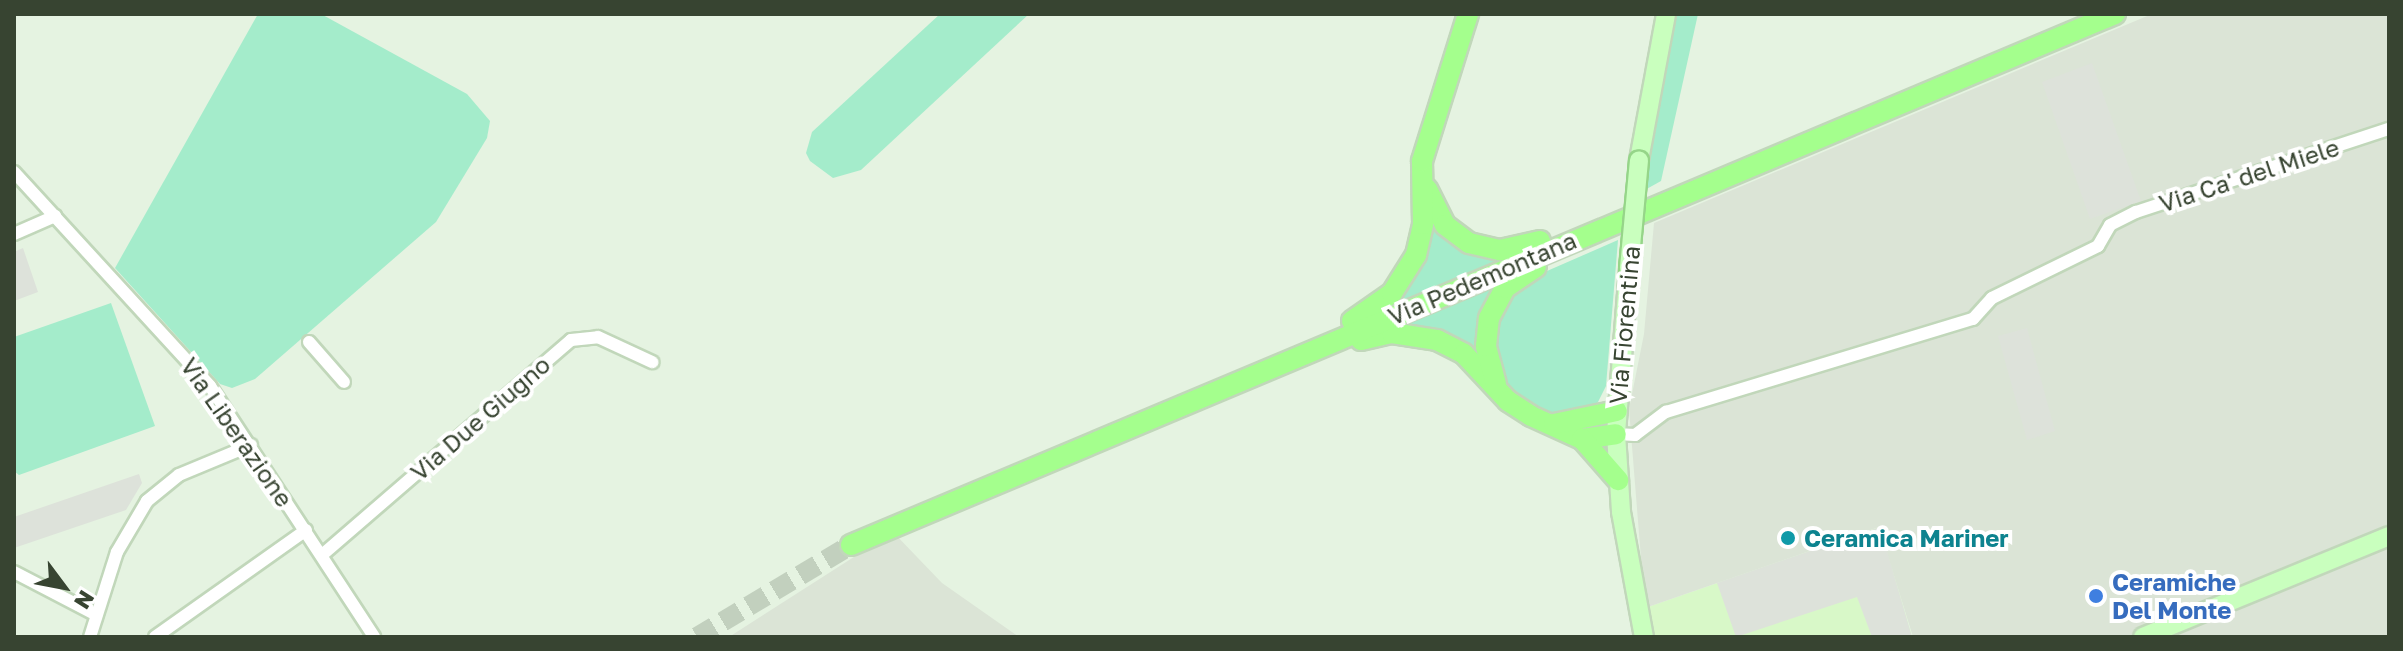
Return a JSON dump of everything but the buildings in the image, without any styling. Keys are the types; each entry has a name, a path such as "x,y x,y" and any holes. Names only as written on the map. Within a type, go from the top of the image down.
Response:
{"main road":[{"path":"1210,393 1372,311 1392,293 1411,265 1421,235 1426,144 1468,14"},
{"name":"Via Pedemontana","path":"851,545 2115,14"},
{"path":"1422,174 1445,225 1469,243 1500,250 1690,190"},
{"path":"1497,388 1485,337 1492,308 1505,288 1528,270 1690,190"},
{"path":"1210,393 1392,333 1427,337 1454,347 1519,409 1582,439 1618,480"},
{"path":"1554,424 1617,411"},
{"path":"1582,439 1616,434"}],"street":[{"name":"Via Fiorentina","path":"1644,637 1618,480 1616,434 1639,160 1666,14"},
{"name":"Via Ca' del Miele","path":"1616,434 1635,435 1666,412 1973,319 1992,298 2098,246 2110,225 2136,212 2389,129"},
{"name":"Via Liberazione","path":"14,172 180,350 251,445 374,637"},
{"path":"14,234 55,216"},
{"name":"Via Due Giugno","path":"322,555 571,340 598,337 652,362"},
{"path":"309,342 344,382"},
{"path":"90,637 123,539 147,501 179,475 251,445"},
{"path":"155,637 306,530"},
{"path":"2143,637 2389,536"},
{"path":"14,572 97,615"}],"shaded area":[{"path":"258,14 321,14 467,94 490,121 487,138 436,222 255,379 232,388 220,384 115,268"},
{"path":"940,14 1029,14 861,170 833,178 810,161 806,153 812,132"},
{"path":"1672,14 1698,14 1661,181 1643,191"},
{"path":"2152,14 2389,14 2389,637 1913,637 1879,527 1645,608 1629,409 1644,334 1654,223"},
{"path":"2092,63 2141,201 2090,219 2042,82"},
{"path":"1430,216 1462,249 1503,260 1389,307 1421,261"},
{"path":"1618,240 1606,386 1598,402 1590,410 1558,417 1523,402 1504,383 1495,360 1494,325 1515,290 1531,278"},
{"path":"23,248 38,292 14,301 14,252"},
{"path":"1503,283 1484,363 1390,330"},
{"path":"111,303 155,426 19,475 14,471 14,337"},
{"path":"2027,328 2055,431 2027,440 1998,336"},
{"path":"139,474 142,483 126,510 14,548 14,517"},
{"path":"1880,527 1912,637 1650,637 1645,608"},
{"path":"1880,527 1912,637 1872,637 1857,597 1736,637 1717,583"},
{"path":"893,532 942,583 1019,637 729,637"}],"tunnel":[{"path":"697,637 851,545"}],"place":[{"name":"Ceramica Mariner","path":"1788,538"},
{"name":"Ceramiche Del Monte","path":"2096,596"}]}
